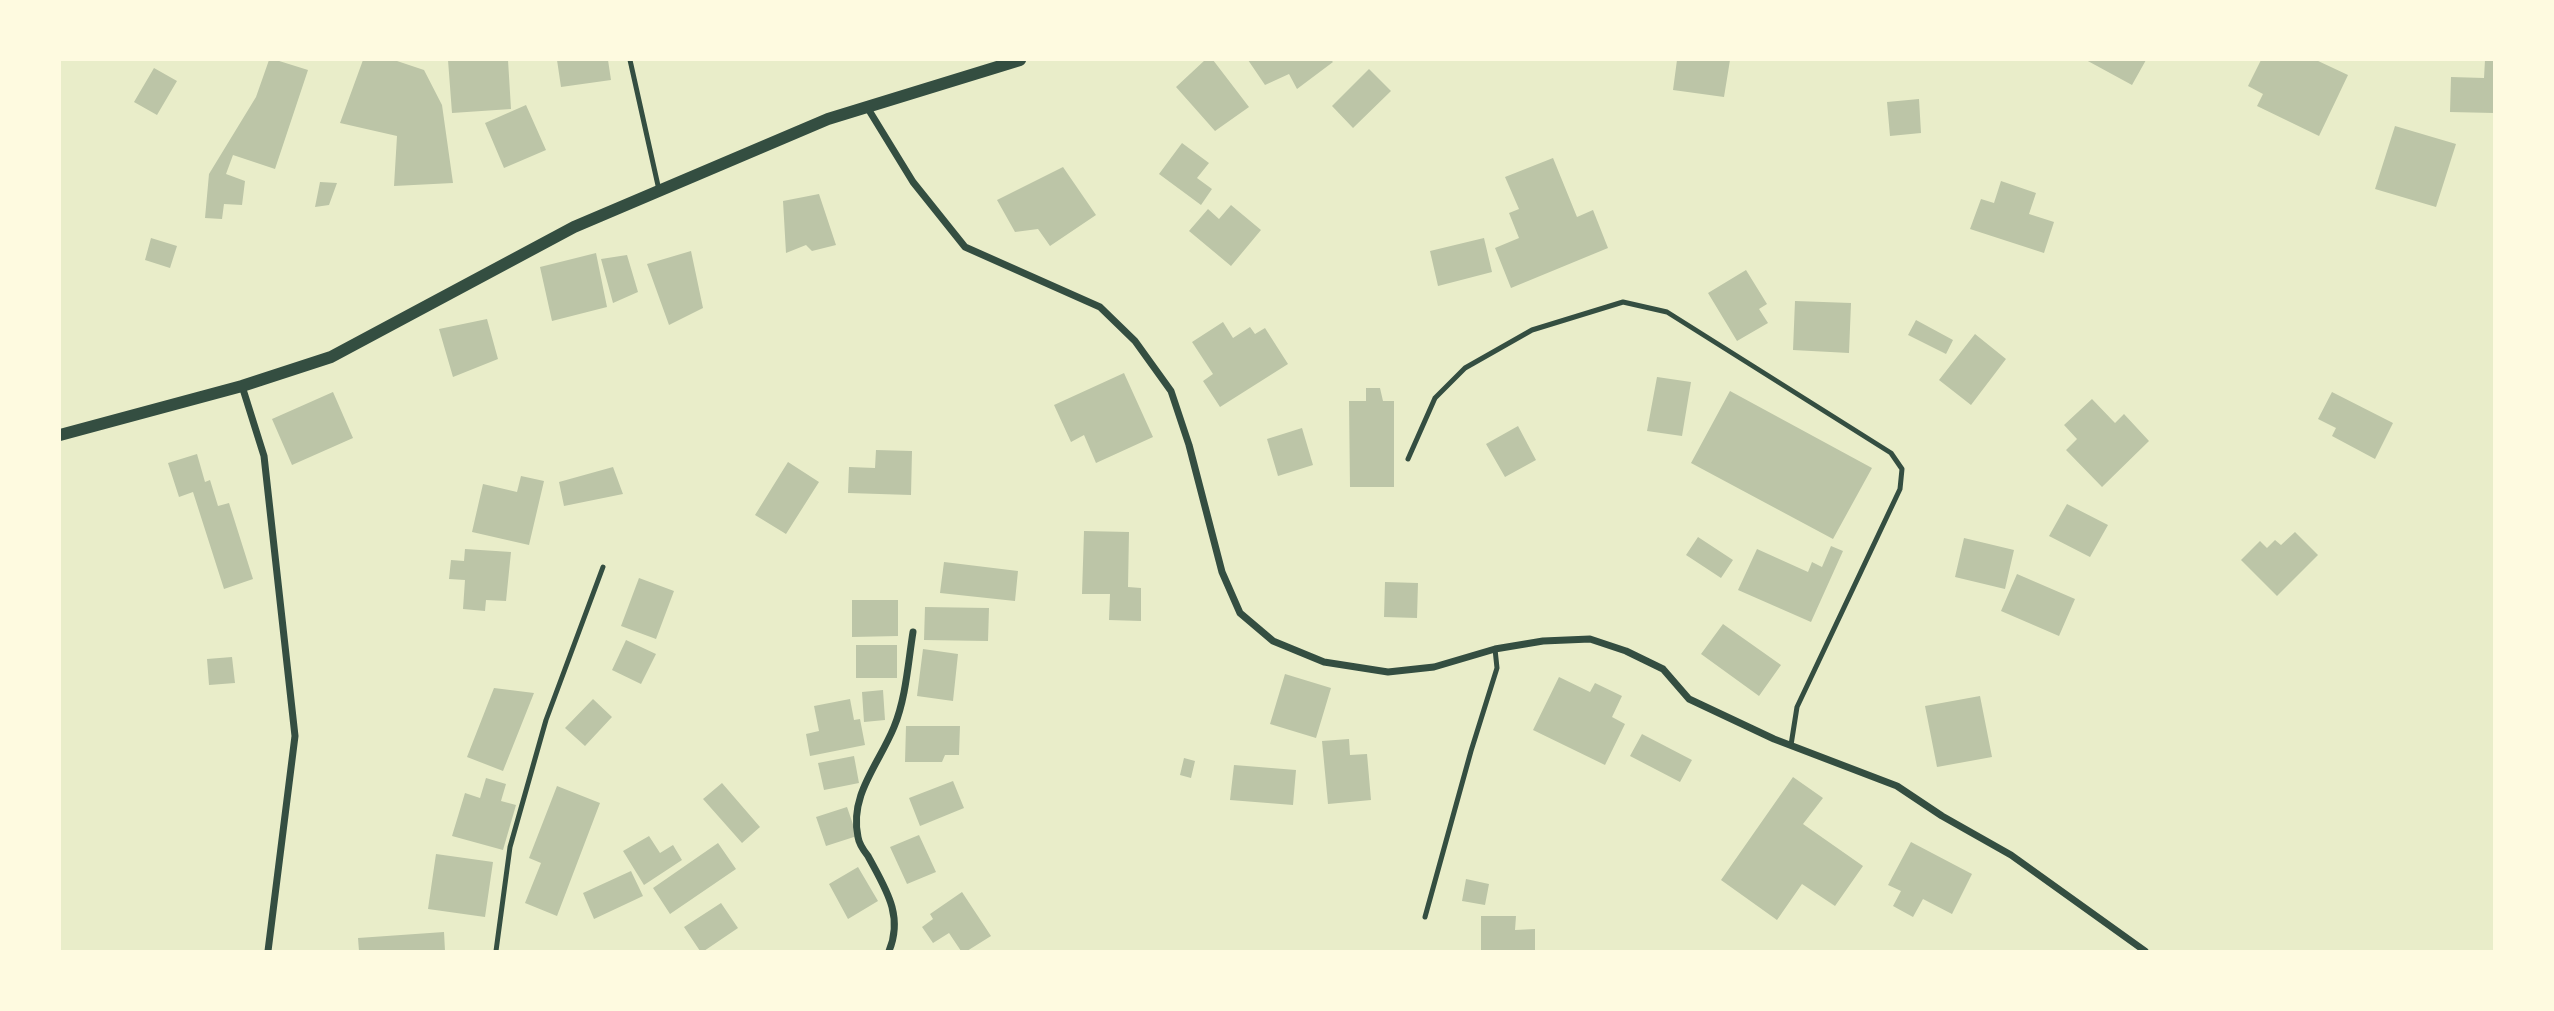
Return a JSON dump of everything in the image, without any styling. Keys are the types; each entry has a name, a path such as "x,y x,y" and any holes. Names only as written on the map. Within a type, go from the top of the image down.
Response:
{"street":[{"path":"60,435 242,386 331,357 574,227 828,119 1020,60"},
{"path":"867,107 913,182 965,247 1100,307 1135,341 1171,391 1189,445 1222,572 1240,613 1273,641 1324,662 1388,672 1434,667 1495,649 1543,641 1590,639 1626,651 1663,669 1689,699 1791,745 1897,786 1942,816 2011,855 2145,951"},
{"path":"242,386 264,456 295,736 268,951"},
{"path":"890,951 895,938 893,903 858,839 857,803 870,771 894,727 903,695 913,632"}],"lane":[{"path":"630,60 659,191"},
{"path":"1408,459 1435,398 1465,368 1532,330 1623,302 1667,312 1891,453 1902,469 1900,489 1797,707 1791,745"},
{"path":"496,951 510,847 546,720 603,567"},
{"path":"1425,917 1497,668 1495,649"}],"building":[{"path":"269,60 308,70 275,169 233,155 226,174 245,181 242,205 224,204 222,219 205,218 209,174 256,97"},
{"path":"363,60 394,60 424,70 442,105 453,183 394,186 397,136 340,123"},
{"path":"448,60 508,60 511,109 452,113"},
{"path":"557,60 608,60 611,80 561,87"},
{"path":"1205,60 1213,60 1249,107 1215,131 1176,87"},
{"path":"1248,60 1333,62 1297,89 1289,74 1265,85"},
{"path":"1677,60 1730,60 1724,97 1673,90"},
{"path":"2086,60 2146,60 2132,85"},
{"path":"2261,60 2316,60 2348,75 2319,136 2257,106 2263,94 2248,86"},
{"path":"2485,60 2494,60 2494,113 2450,112 2451,77 2484,78"},
{"path":"154,68 177,81 157,115 134,102"},
{"path":"1369,69 1391,91 1353,128 1332,106"},
{"path":"1919,99 1921,133 1890,136 1887,102"},
{"path":"526,105 546,150 504,168 485,123"},
{"path":"2395,126 2456,144 2436,207 2375,189"},
{"path":"1182,143 1209,163 1197,178 1212,189 1201,205 1159,174"},
{"path":"1553,158 1577,217 1593,210 1608,248 1511,288 1495,248 1519,238 1509,213 1519,209 1505,177"},
{"path":"1063,167 1096,215 1050,246 1038,229 1015,232 997,200"},
{"path":"2001,181 2036,193 2029,214 2054,222 2044,253 1970,229 1981,199 1994,203"},
{"path":"320,182 337,183 329,205 315,207"},
{"path":"819,194 836,245 812,251 806,245 786,253 783,201"},
{"path":"1231,205 1261,230 1231,266 1189,231 1208,209 1219,219"},
{"path":"151,238 177,246 170,268 145,260"},
{"path":"1484,238 1492,272 1438,286 1430,251"},
{"path":"691,251 703,308 669,325 647,264"},
{"path":"596,253 607,307 552,321 540,267"},
{"path":"627,255 638,292 613,303 601,259"},
{"path":"1746,270 1767,304 1759,309 1768,323 1737,341 1708,293"},
{"path":"1795,301 1851,303 1849,353 1793,350"},
{"path":"487,319 498,359 453,377 439,329"},
{"path":"1916,320 1953,340 1946,354 1908,335"},
{"path":"1223,322 1233,338 1250,327 1255,334 1265,328 1288,364 1220,407 1203,381 1213,374 1192,342"},
{"path":"1975,334 2006,359 1971,405 1939,380"},
{"path":"1124,373 1153,437 1096,463 1084,435 1071,442 1054,405"},
{"path":"1657,377 1691,382 1682,436 1647,431"},
{"path":"1366,388 1380,388 1383,401 1394,401 1394,487 1350,487 1349,401 1366,401"},
{"path":"1730,391 1872,468 1833,539 1691,463"},
{"path":"333,392 353,438 292,465 272,419"},
{"path":"2332,392 2393,423 2375,459 2332,436 2336,428 2318,419"},
{"path":"2092,399 2115,423 2124,414 2149,441 2102,487 2066,450 2077,439 2064,425"},
{"path":"1518,426 1536,460 1505,477 1486,444"},
{"path":"1302,428 1313,465 1278,476 1267,439"},
{"path":"876,450 912,451 911,495 848,493 849,467 875,468"},
{"path":"197,454 205,482 210,480 218,506 229,503 253,579 224,589 193,492 179,497 168,463"},
{"path":"788,462 819,482 786,534 755,515"},
{"path":"613,467 623,494 564,506 559,482"},
{"path":"521,476 544,481 529,545 472,532 483,484 517,492"},
{"path":"2067,504 2108,525 2090,557 2049,536"},
{"path":"1084,531 1129,532 1128,587 1141,588 1141,621 1109,620 1110,594 1082,594"},
{"path":"2295,532 2318,555 2277,596 2241,560 2260,541 2267,548 2275,540 2281,545"},
{"path":"1698,537 1733,560 1721,578 1686,555"},
{"path":"1964,538 2014,550 2005,589 1955,577"},
{"path":"1831,546 1843,551 1811,622 1738,590 1757,549 1808,572 1812,562 1822,567"},
{"path":"465,549 511,552 506,601 486,600 485,611 463,609 465,580 449,579 451,560 464,561"},
{"path":"944,562 1018,571 1015,601 940,593"},
{"path":"2017,574 2075,599 2059,636 2001,611"},
{"path":"639,578 674,591 656,639 621,626"},
{"path":"1385,582 1418,583 1417,618 1384,617"},
{"path":"852,600 898,600 898,636 852,637"},
{"path":"925,607 989,608 988,641 924,640"},
{"path":"1723,624 1781,665 1759,696 1701,654"},
{"path":"626,640 656,654 641,684 612,670"},
{"path":"856,645 897,645 897,678 856,678"},
{"path":"923,649 958,654 953,701 917,696"},
{"path":"232,657 235,683 209,685 207,659"},
{"path":"1285,674 1331,688 1316,738 1270,724"},
{"path":"1559,677 1590,692 1595,683 1622,696 1612,717 1625,724 1605,765 1533,730"},
{"path":"494,688 534,693 503,771 467,757"},
{"path":"883,690 885,720 864,722 862,692"},
{"path":"1980,696 1992,757 1937,767 1925,706"},
{"path":"593,699 612,717 585,746 565,728"},
{"path":"850,699 854,720 860,719 865,745 810,756 806,734 819,731 814,706"},
{"path":"906,726 960,726 959,755 945,755 942,762 905,762"},
{"path":"1642,734 1692,760 1680,782 1630,756"},
{"path":"1349,739 1350,755 1367,754 1371,800 1328,804 1322,741"},
{"path":"854,756 859,783 824,790 818,763"},
{"path":"1184,758 1195,761 1191,778 1180,775"},
{"path":"1234,765 1296,770 1293,805 1230,800"},
{"path":"1793,777 1823,798 1803,824 1863,866 1835,906 1802,884 1777,920 1721,880"},
{"path":"486,778 506,784 501,801 516,805 503,850 452,836 465,793 480,798"},
{"path":"953,781 964,808 920,826 909,798"},
{"path":"722,783 760,827 742,843 703,799"},
{"path":"557,786 600,803 557,916 525,903 541,863 529,858"},
{"path":"847,807 857,836 826,846 816,817"},
{"path":"919,835 936,872 907,884 890,847"},
{"path":"649,836 660,853 673,845 682,860 644,885 623,851"},
{"path":"1911,842 1972,874 1952,914 1923,899 1913,917 1893,906 1901,891 1888,885"},
{"path":"718,843 736,869 670,914 653,888"},
{"path":"436,854 493,862 485,917 428,909"},
{"path":"858,867 878,901 848,919 829,884"},
{"path":"631,871 643,896 594,919 583,893"},
{"path":"1466,879 1489,884 1485,905 1462,901"},
{"path":"962,892 991,936 967,951 961,951 949,933 933,943 922,927 933,919 930,914"},
{"path":"721,903 738,928 700,951 684,927"},
{"path":"1481,916 1516,916 1515,930 1535,929 1535,951 1481,951"},
{"path":"444,932 445,951 359,951 358,938"}]}
